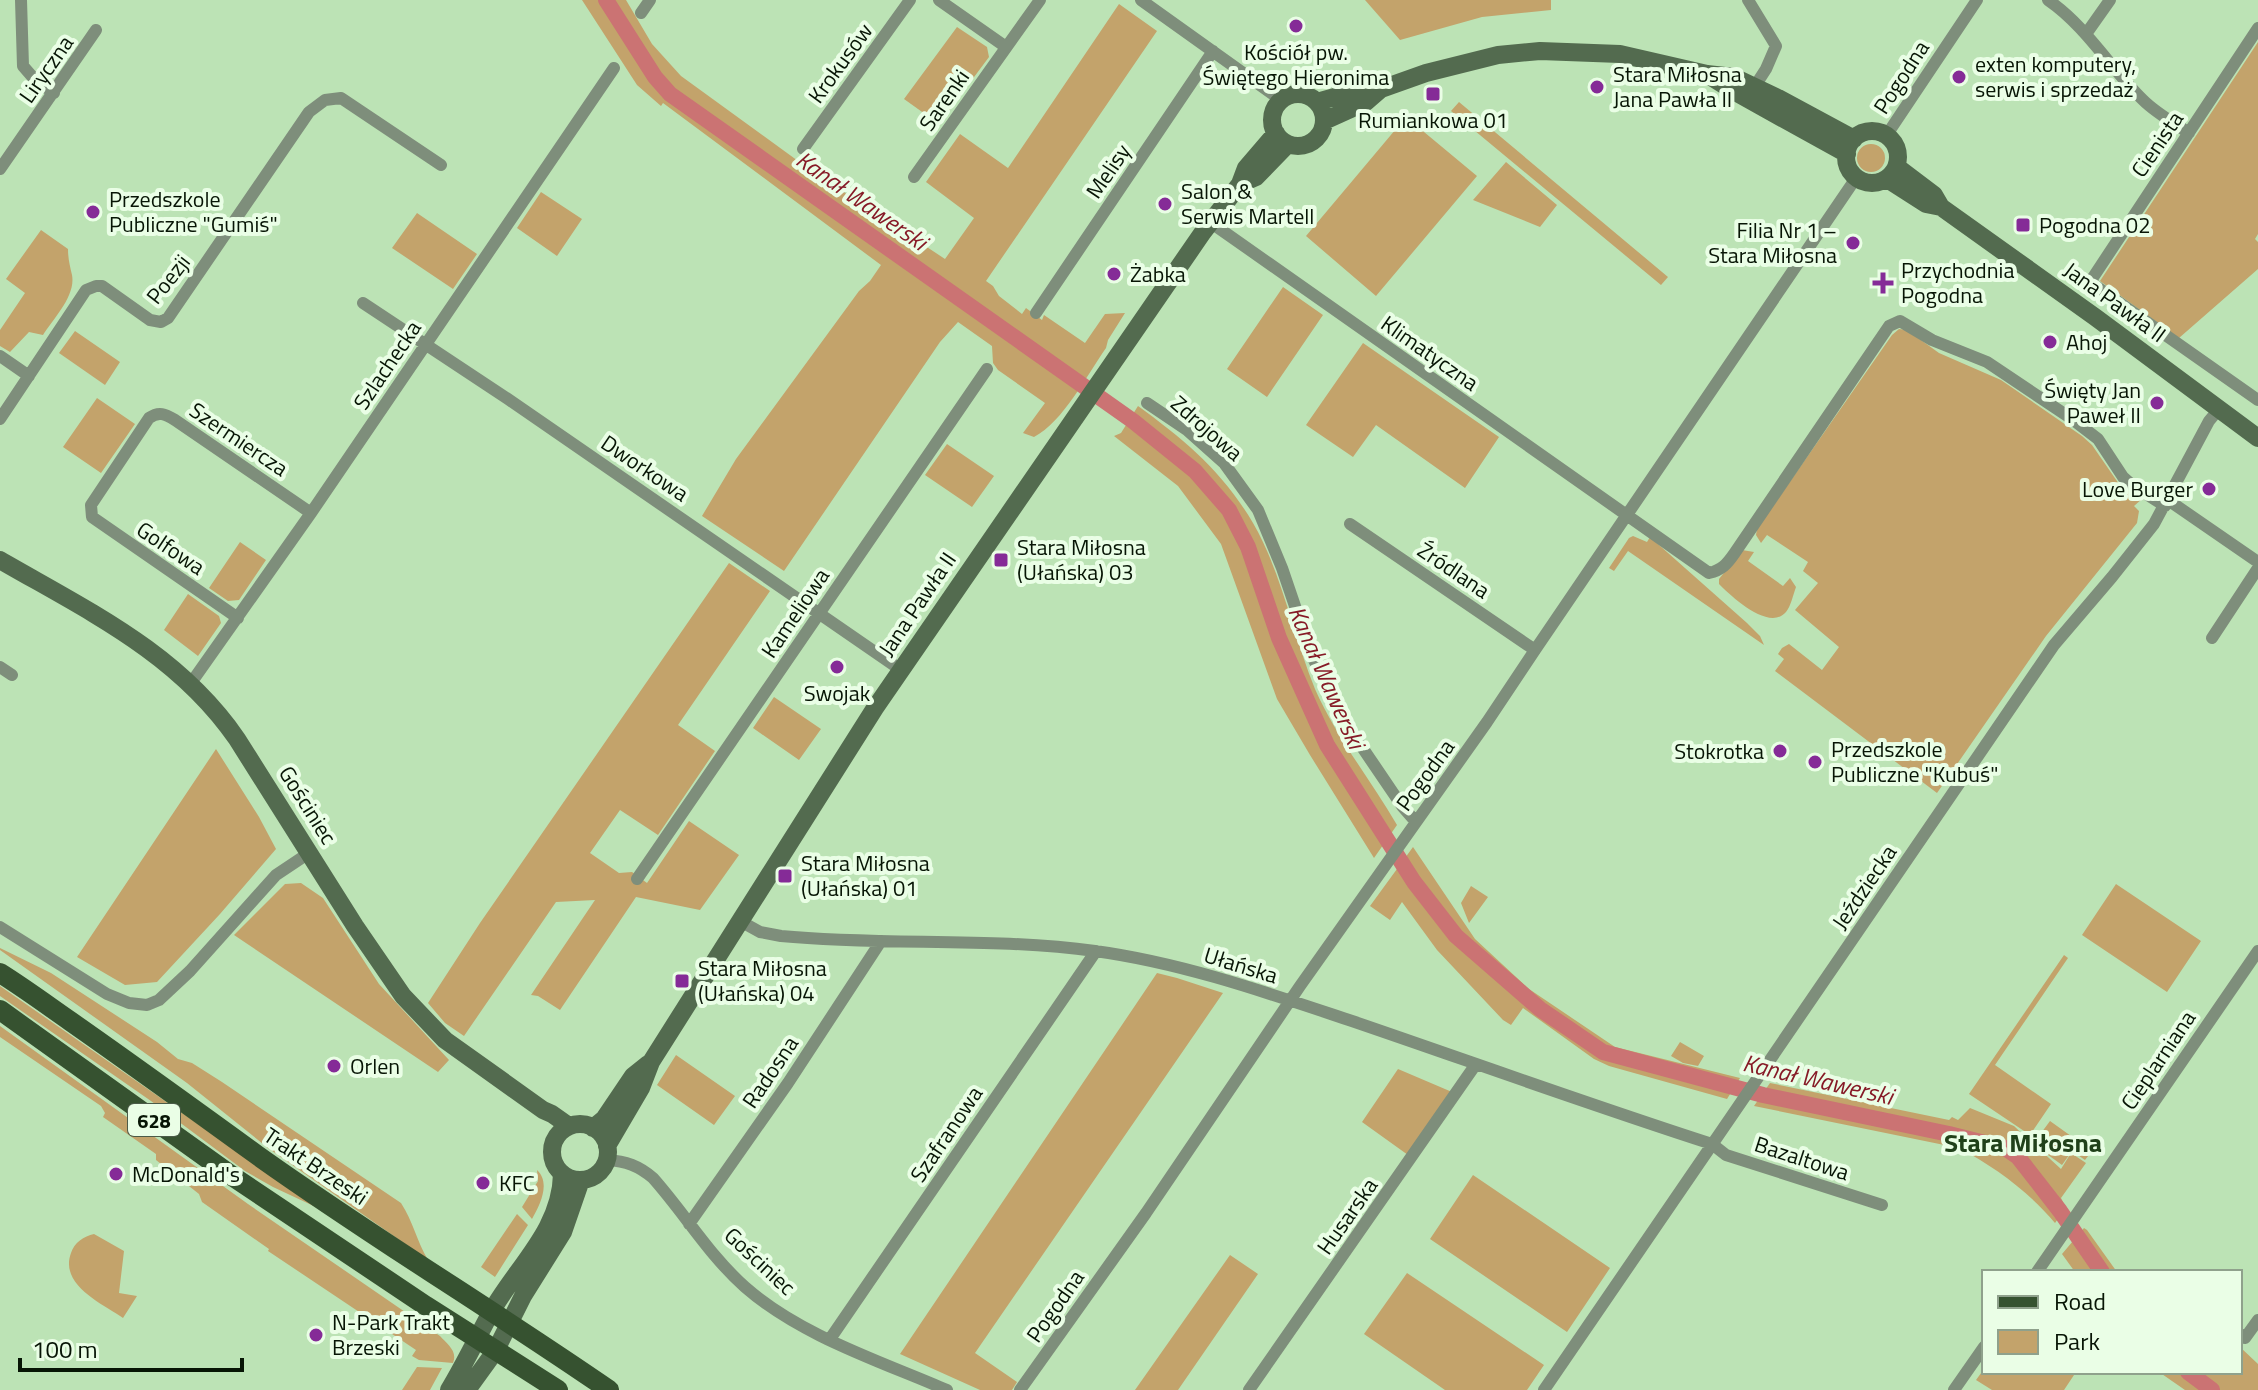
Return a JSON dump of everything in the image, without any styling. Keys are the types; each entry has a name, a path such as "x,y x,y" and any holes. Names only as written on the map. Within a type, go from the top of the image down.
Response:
{"main road":[{"name":"Trakt Brzeski","path":"1,974 258,1156 609,1390"},
{"name":"628","path":"0,1010 232,1176 558,1390"}],"street":[{"path":"21,0 23,66 36,81 54,93"},
{"path":"641,13 650,0"},
{"name":"Krokusów","path":"803,149 910,0"},
{"path":"939,0 1006,47"},
{"name":"Sarenki","path":"914,177 1040,0"},
{"path":"1141,0 1281,100"},
{"path":"1748,0 1776,46 1755,86"},
{"name":"Pogodna","path":"1886,136 1977,0"},
{"path":"2048,0 2086,34 2144,102 2189,133"},
{"path":"2086,34 2110,0"},
{"name":"Cienista","path":"2258,28 2090,282 2258,400"},
{"name":"Liryczna","path":"0,169 96,30"},
{"name":"Melisy","path":"1036,313 1213,51"},
{"path":"1317,102 1360,90 1381,89 1426,73 1498,55 1540,51 1620,54 1734,77 1755,86 1850,146"},
{"name":"Szlachecka","path":"191,683 311,513 614,68"},
{"path":"1707,74 1737,93 1850,146"},
{"path":"1324,121 1366,102 1381,89"},
{"path":"1295,94 1311,97 1317,102 1324,121 1312,142 1296,146 1282,139 1273,125 1272,116 1281,100 1295,94"},
{"name":"Poezji","path":"0,419 86,290 102,286 150,320 161,322 168,318 309,112 325,100 345,100 441,165"},
{"path":"1866,132 1886,136 1896,146 1898,160 1892,173 1871,183 1856,178 1848,167 1850,146 1866,132"},
{"name":"Jana Pawła II","path":"607,1153 651,1062 901,670 1210,222 1240,184 1256,177 1282,139"},
{"name":"Jana Pawła II","path":"1892,173 1934,195 1941,207 2258,438"},
{"name":"Pogodna","path":"1020,1390 1487,722 1856,178"},
{"name":"Klimatyczna","path":"1210,222 1709,573 1725,565 1889,326 1900,321 1944,346 1987,362 2088,430 2106,449 2123,477 2166,503"},
{"name":"Dworkowa","path":"363,303 901,670"},
{"path":"0,356 29,376"},
{"name":"Kameliowa","path":"637,879 987,369"},
{"name":"Zdrojowa","path":"1147,403 1187,430 1224,463 1258,510 1312,656 1345,722 1416,822"},
{"name":"Jeździecka","path":"1544,1390 2054,645 2154,524 2209,421 2219,409"},
{"name":"Szermiercza","path":"91,505 149,418 164,413 311,513"},
{"path":"2166,503 2258,565 2212,638"},
{"name":"Golfowa","path":"91,505 92,517 98,523 238,618"},
{"name":"Źródlana","path":"1350,524 1535,650"},
{"name":"Gościniec","path":"0,560 133,637 191,683 228,726 386,975 419,1015 445,1040 552,1114 563,1131"},
{"path":"0,667 12,675"},
{"path":"0,927 107,994 129,1003 147,1005 159,1000 181,980 276,875 309,853"},
{"name":"Ułańska","path":"740,921 760,932 781,936 973,942 1096,951 1188,970 1291,1001 1712,1144"},
{"name":"Radosna","path":"689,1224 788,1083 881,941"},
{"name":"Szafranowa","path":"830,1339 1096,951"},
{"name":"Cieplarniana","path":"2038,1270 2258,951"},
{"name":"Jana Pawła II","path":"593,1128 604,1119 633,1076 651,1062"},
{"name":"Husarska","path":"1249,1390 1476,1064"},
{"path":"578,1124 593,1128 603,1137 607,1153 600,1172 581,1180 562,1174 551,1151 563,1131 578,1124"},
{"name":"Bazaltowa","path":"1712,1144 1726,1155 1882,1205"},
{"name":"Gościniec","path":"607,1153 641,1168 662,1188 727,1269 777,1312 830,1339 947,1390"},
{"path":"467,1390 487,1345 491,1313 545,1233 560,1197 562,1174"},
{"path":"449,1390 509,1324 563,1232 581,1180"},
{"path":"2242,1336 2245,1338 2258,1320"},
{"path":"1954,1390 1982,1350"}],"green space":[{"path":"582,0 626,0 652,44 681,76 809,169 945,259 974,218 926,182 960,134 1008,168 1119,4 1157,31 986,281 1022,314 1026,308 1042,320 1044,315 1085,343 1105,314 1125,313 1083,384 1055,421 1034,437 1023,433 1045,403 998,370 993,363 992,346 958,322 940,342 784,571 702,516 736,459 881,265 663,103 661,106 637,85"},
{"path":"1365,0 1551,0 1551,10 1482,17 1400,40"},
{"path":"957,27 987,47 989,57 939,124 904,99"},
{"path":"2258,42 2258,234 2255,239 2258,242 2258,269 2179,338 2100,281"},
{"path":"1459,102 1668,277 1661,285 1451,111"},
{"path":"1406,117 1477,176 1376,296 1306,236"},
{"path":"1871,144 1881,148 1885,158 1881,168 1871,172 1861,168 1857,158 1861,148"},
{"path":"1506,162 1557,205 1540,227 1473,200"},
{"path":"541,192 582,219 557,256 517,228"},
{"path":"417,213 477,254 453,289 392,248"},
{"path":"41,230 68,249 71,291 43,335 29,332 10,352 0,346 0,330 25,293 6,279"},
{"path":"1283,287 1323,315 1267,397 1227,369"},
{"path":"1899,329 1907,330 1939,353 2001,380 2082,436 2092,445 2119,484 2142,499 2134,506 2139,511 2137,523 2046,636 1937,793 1775,671 1784,659 1778,654 1789,644 1822,670 1839,647 1795,610 1818,583 1803,571 1808,562 1767,535 1761,543 1756,535 1757,529"},
{"path":"75,331 120,362 105,385 59,353"},
{"path":"1363,343 1499,437 1465,488 1376,425 1353,457 1306,425"},
{"path":"97,398 135,424 101,473 63,447"},
{"path":"1138,406 1172,431 1216,473 1241,505 1263,542 1323,707 1397,825 1374,858 1277,699 1221,544 1178,486 1114,436 1121,433"},
{"path":"947,444 994,476 972,507 925,475"},
{"path":"1633,536 1647,542 1650,537 1747,623 1764,645 1628,551 1614,571 1609,568"},
{"path":"240,542 266,560 239,600 228,601 209,588"},
{"path":"1742,550 1754,552 1748,561 1783,586 1790,578 1796,587 1788,610 1779,617 1760,615 1719,584 1719,579"},
{"path":"729,563 770,591 678,725 715,751 658,835 620,810 590,853 619,873 632,872 647,883 689,821 739,855 700,910 636,897 560,1010 531,995 595,900 556,902 464,1036 445,1023 428,1003"},
{"path":"188,594 219,616 221,623 198,656 164,630"},
{"path":"774,697 821,729 799,760 753,728"},
{"path":"216,749 276,849 157,982 125,985 77,957"},
{"path":"1413,847 1475,939 1529,989 1615,1047 1740,1078 1727,1099 1609,1066 1594,1059 1523,1008 1511,1025 1503,1020 1437,950 1402,902 1390,920 1370,906"},
{"path":"301,883 323,898 379,984 449,1060 438,1072 234,935 285,884"},
{"path":"2116,884 2201,941 2167,992 2082,935"},
{"path":"1471,886 1488,897 1469,923 1461,903"},
{"path":"0,948 51,973 178,1059 192,1063 222,1082 401,1203 428,1260 268,1148 187,1083"},
{"path":"2064,955 2068,958 1995,1065 2051,1104 2030,1135 1969,1094"},
{"path":"1157,973 1223,993 975,1353 1017,1382 1012,1390 980,1390 900,1354"},
{"path":"0,986 320,1209 245,1171 0,996"},
{"path":"0,1026 248,1204 440,1336 453,1351 453,1363 419,1360 412,1356 416,1350 268,1251 202,1202 199,1194 156,1160 156,1154 103,1117 105,1113 101,1106 0,1037"},
{"path":"1680,1042 1704,1056 1698,1066 1671,1056"},
{"path":"676,1055 735,1096 714,1125 657,1085"},
{"path":"1398,1069 1452,1092 1408,1155 1362,1122"},
{"path":"1770,1083 1949,1120 1952,1117 1958,1120 1970,1108 2014,1126 2033,1144 2050,1121 2092,1151 2085,1160 2072,1151 2062,1165 2037,1147 2061,1169 2071,1153 2086,1163 2061,1198 2066,1208 2055,1223 2011,1181 1959,1148 1754,1106"},
{"path":"537,1170 544,1188 532,1219 522,1207 538,1181"},
{"path":"1473,1175 1610,1268 1567,1332 1430,1239"},
{"path":"517,1214 528,1225 495,1277 481,1267"},
{"path":"2084,1228 2116,1270 2074,1270 2062,1254"},
{"path":"94,1234 124,1251 119,1293 137,1296 123,1318 85,1292 71,1275 69,1264 72,1249 80,1240"},
{"path":"1230,1255 1258,1274 1178,1390 1135,1390"},
{"path":"1407,1273 1544,1365 1527,1390 1445,1390 1364,1334"},
{"path":"2242,1349 2258,1364 2258,1390 2185,1390 2162,1374 2242,1374"},
{"path":"417,1367 442,1368 430,1390 402,1390"},
{"path":"1982,1372 2075,1374 2064,1390 1992,1390 1976,1380"}],"waterway":[{"name":"Kanał Wawerski","path":"606,0 655,77 670,94 1133,421 1195,471 1229,510 1248,547 1279,638 1327,745 1414,882 1456,936 1540,1009 1603,1052 1763,1095 2005,1148 2018,1157 2101,1270"},
{"name":"Kanał Wawerski","path":"2191,1374 2212,1390"}],"place":[{"name":"Kościół pw. Świętego Hieronima","path":"1296,26"},
{"name":"exten komputery, serwis i sprzedaż","path":"1959,77"},
{"name":"Stara Miłosna Jana Pawła II","path":"1597,87"},
{"name":"Rumiankowa 01","path":"1433,94"},
{"name":"Salon & Serwis Martell","path":"1165,204"},
{"name":"Przedszkole Publiczne \"Gumiś\"","path":"93,212"},
{"name":"Pogodna 02","path":"2023,225"},
{"name":"Filia Nr 1 – Stara Miłosna","path":"1853,243"},
{"name":"Żabka","path":"1114,274"},
{"name":"Przychodnia Pogodna","path":"1883,283"},
{"name":"Ahoj","path":"2050,342"},
{"name":"Święty Jan Paweł II","path":"2157,403"},
{"name":"Love Burger","path":"2209,489"},
{"name":"Stara Miłosna (Ułańska) 03","path":"1001,560"},
{"name":"Swojak","path":"837,667"},
{"name":"Stokrotka","path":"1780,751"},
{"name":"Przedszkole Publiczne \"Kubuś\"","path":"1815,762"},
{"name":"Stara Miłosna (Ułańska) 01","path":"785,876"},
{"name":"Stara Miłosna (Ułańska) 04","path":"682,981"},
{"name":"Orlen","path":"334,1066"},
{"name":"McDonald's","path":"116,1174"},
{"name":"KFC","path":"483,1183"},
{"name":"N-Park Trakt Brzeski","path":"316,1335"}],"district":[{"name":"Stara Miłosna","path":"2023,1142"}]}
